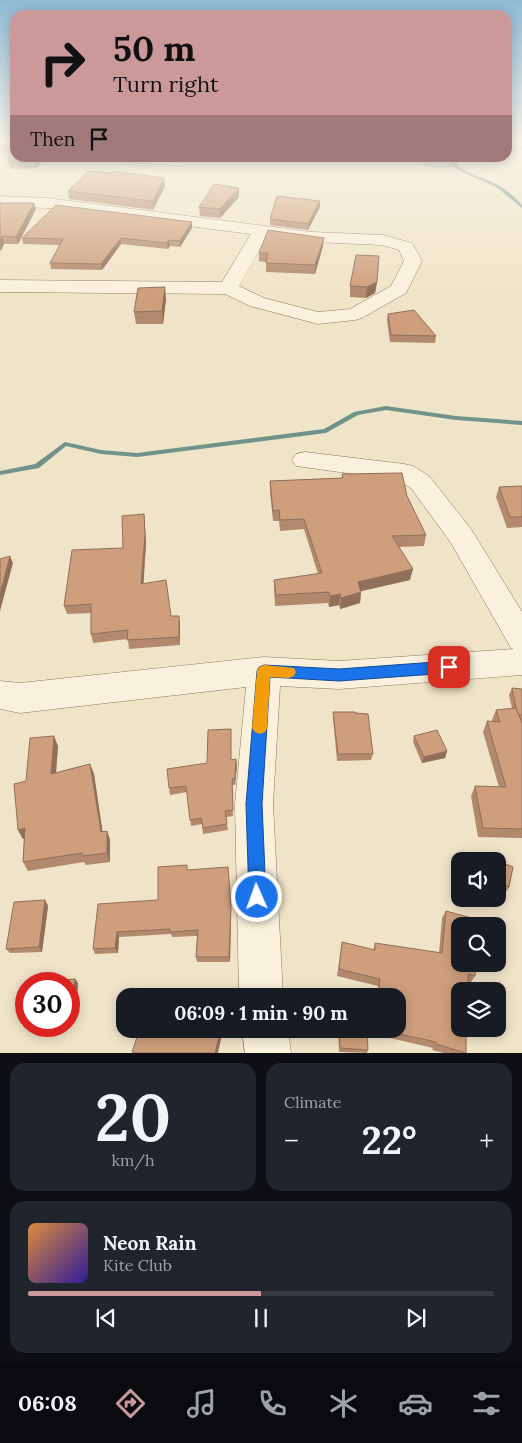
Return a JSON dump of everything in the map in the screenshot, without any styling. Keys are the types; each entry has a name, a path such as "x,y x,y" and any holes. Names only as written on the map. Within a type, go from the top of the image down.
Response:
{"street":[{"path":"0,201 47,203 312,237 383,240 406,247 413,261 399,289 355,314 318,318 257,302 228,288 0,286"},
{"path":"228,288 261,231"},
{"path":"305,460 404,472 420,482 461,536 522,638"},
{"path":"0,695 20,698 264,671 339,675 522,662"},
{"path":"261,988 254,804 264,671"},
{"path":"266,1038 268,1053"}],"building":[{"path":"86,193 157,193 153,201"},
{"path":"208,193 234,193 220,209 199,207"},
{"path":"277,196 320,201 308,224 270,219"},
{"path":"0,203 34,203 16,237 2,236 0,241"},
{"path":"56,205 192,222 180,241 169,240 167,243 121,238 101,264 50,263 63,239 22,238"},
{"path":"268,230 324,238 315,265 266,263 268,253 259,253"},
{"path":"356,255 379,256 377,282 367,287 350,286"},
{"path":"165,287 162,311 134,312 138,288"},
{"path":"414,310 436,336 391,335 388,314"},
{"path":"402,473 407,496 426,535 392,536 413,569 358,582 361,592 341,598 340,594 330,596 329,592 276,595 274,580 322,573 304,519 280,520 279,510 273,511 270,481 343,478 342,474"},
{"path":"522,486 522,517 510,517 499,487"},
{"path":"144,514 145,535 141,584 166,580 171,616 179,616 179,637 127,640 128,630 91,634 91,604 64,606 72,550 123,548 122,516"},
{"path":"10,556 0,594 0,559"},
{"path":"512,688 522,689 522,715 519,715 516,708"},
{"path":"516,708 522,723 522,829 483,828 475,786 506,787 487,721 500,722 496,710"},
{"path":"333,712 368,714 373,754 338,754"},
{"path":"231,729 231,760 236,759 235,779 232,779 233,810 225,811 227,824 203,828 201,818 190,820 186,786 169,788 167,769 207,763 208,730"},
{"path":"437,730 447,751 424,757 414,736"},
{"path":"54,736 51,774 90,764 101,832 107,831 107,853 82,856 82,853 23,862 25,828 18,830 14,784 26,781 30,738"},
{"path":"506,864 513,867 509,887 506,886"},
{"path":"187,865 187,870 228,867 231,906 229,957 196,957 198,930 170,932 170,929 117,932 115,948 93,949 98,904 158,900 158,867"},
{"path":"45,900 39,947 6,949 14,902"},
{"path":"446,911 468,917 451,917 451,972 475,972 475,976 468,974 468,982 451,982 451,1037 466,1037 466,1053 436,1044 436,1042 406,1036 406,988 379,988 380,979 339,969 342,942 375,950 375,943 442,953"},
{"path":"137,1038 219,1038 215,1053 132,1052"},
{"path":"339,1038 367,1038 368,1050 340,1048"}],"waterway":[{"path":"508,193 522,207"},
{"path":"0,473 37,466 65,444 101,452 137,455 326,431 356,413 386,408 456,418 522,423"}],"slow traffic":[{"path":"260,728 264,671 289,672"}],"route":[{"path":"257,897 254,804 264,671 339,675 449,667"}]}
